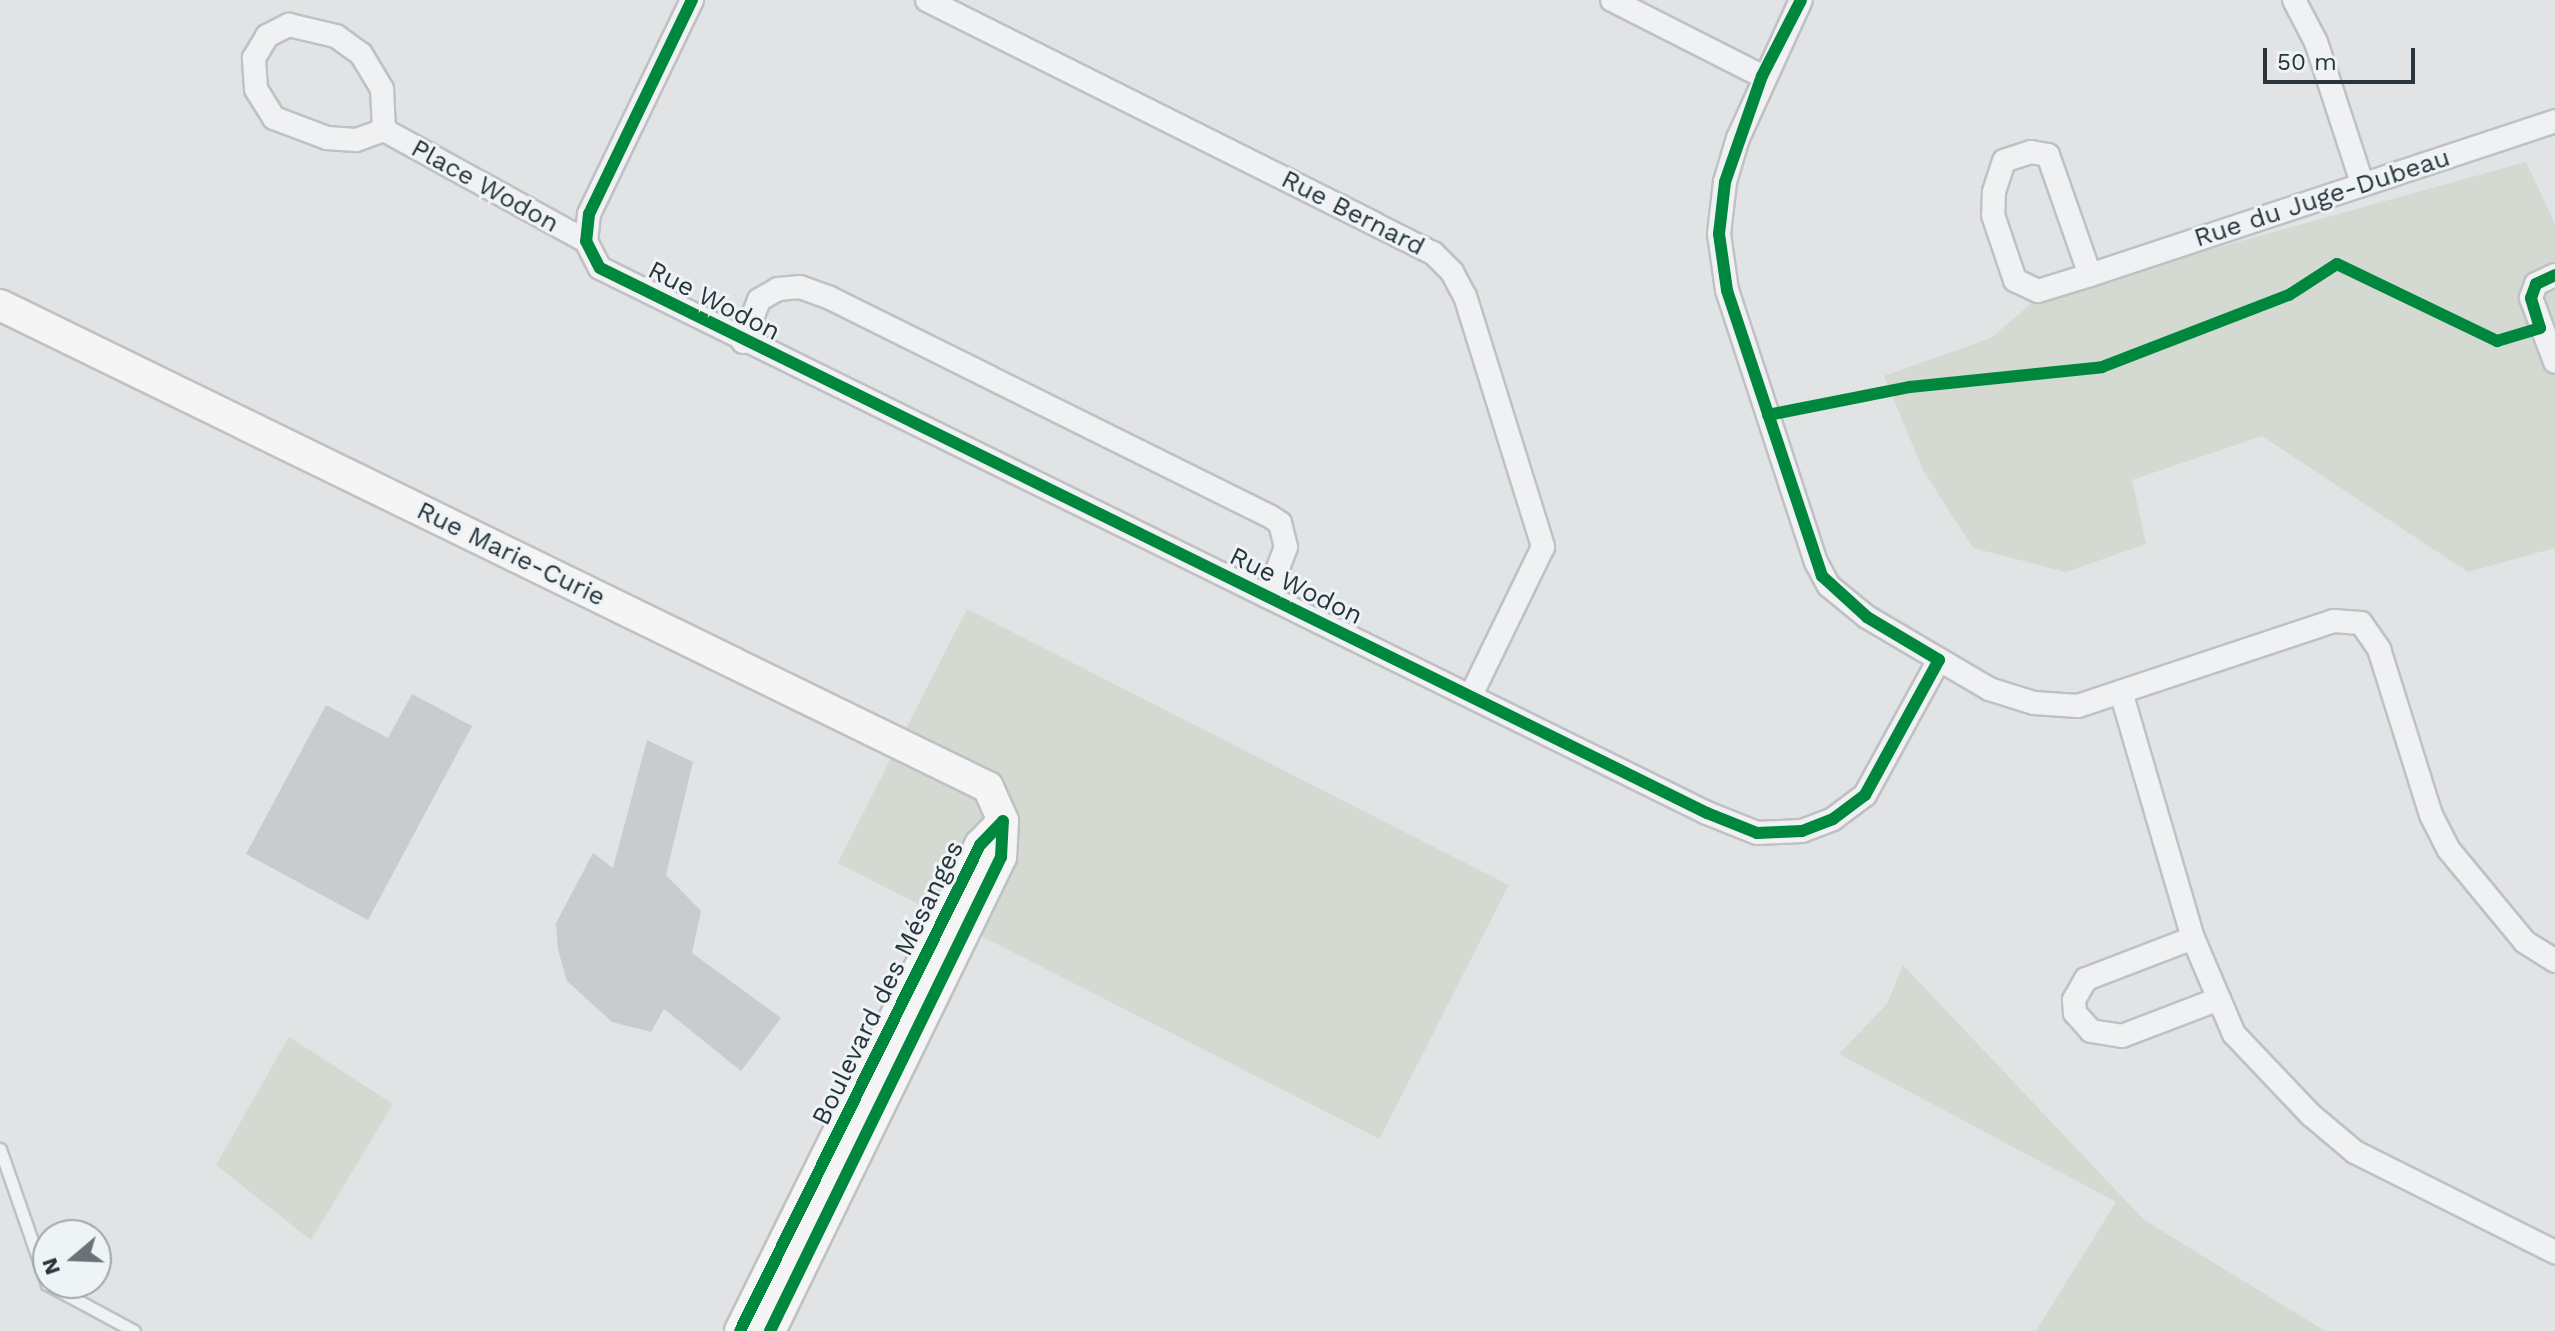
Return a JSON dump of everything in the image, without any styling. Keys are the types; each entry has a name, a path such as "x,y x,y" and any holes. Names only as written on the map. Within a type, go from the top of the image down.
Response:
{"street":[{"path":"586,241 589,214 692,0"},
{"name":"Rue Bernard","path":"927,0 1444,261 1465,296 1543,547 1541,560 1471,695"},
{"path":"1612,0 1762,76"},
{"path":"1801,0 1762,76 1725,182 1719,234 1727,290 1822,576 1867,617 1989,689 2034,703 2078,706 2333,621 2361,623 2379,649 2431,815 2449,850 2525,942 2555,961"},
{"path":"2294,0 2316,42 2362,183"},
{"name":"Place Wodon","path":"384,130 382,89 361,54 336,36 307,26 289,25 267,36 254,58 256,89 274,118 327,138 356,140 384,130 586,241"},
{"name":"Rue du Juge-Dubeau","path":"2090,275 2058,172 2048,155 2031,152 2004,161 1994,192 1993,215 2015,280 2038,291 2090,275 2362,183 2555,121"},
{"name":"Rue Wodon","path":"586,241 600,268 743,342 1727,822 1757,833 1802,831 1833,819 1865,795 1939,660"},
{"path":"2555,275 2536,284 2531,298 2555,362"},
{"name":"Rue Wodon","path":"743,342 759,300 778,289 800,287 830,298 1280,523 1286,547 1267,597"},
{"name":"Rue Marie-Curie","path":"0,305 988,787 1003,821"},
{"path":"2121,692 2193,938 2234,1034 2311,1115 2355,1152 2555,1252"},
{"name":"Boulevard des Mésanges","path":"740,1331 980,845 1003,821"},
{"name":"Boulevard des Mésanges","path":"770,1331 1001,857 1003,821"},
{"path":"2193,938 2086,979 2074,1000 2075,1013 2091,1031 2122,1036 2219,999"}],"lane":[{"path":"0,1149 47,1284 134,1331"}],"shaded area":[{"path":"2526,162 2555,224 2555,548 2468,572 2262,436 2132,480 2146,544 2066,572 1973,548 1923,470 1884,376 1991,338 2039,297"},
{"path":"967,609 1509,885 1379,1139 838,863"},
{"path":"1903,965 2144,1220 2325,1331 2036,1331 2116,1202 1839,1054 1887,1004"},
{"path":"289,1037 393,1104 311,1240 216,1165"}],"building":[{"path":"412,694 472,726 368,920 246,854 326,705 388,738"},
{"path":"647,740 693,762 666,875 701,911 692,953 781,1018 741,1071 664,1009 651,1032 612,1022 567,981 558,950 556,923 593,853 613,868"}],"cycle path":[{"path":"692,0 589,214 586,241 600,268 1707,813 1757,833 1802,831 1833,819 1865,795 1939,660 1867,617 1822,576 1727,290 1719,234 1725,182 1762,76 1801,0"},
{"path":"1768,415 1910,387 2102,367 2289,295 2337,264 2497,341 2540,328 2531,298 2536,284 2555,275"},
{"path":"740,1331 980,845 1003,821"},
{"path":"770,1331 1001,857 1003,821"}]}
